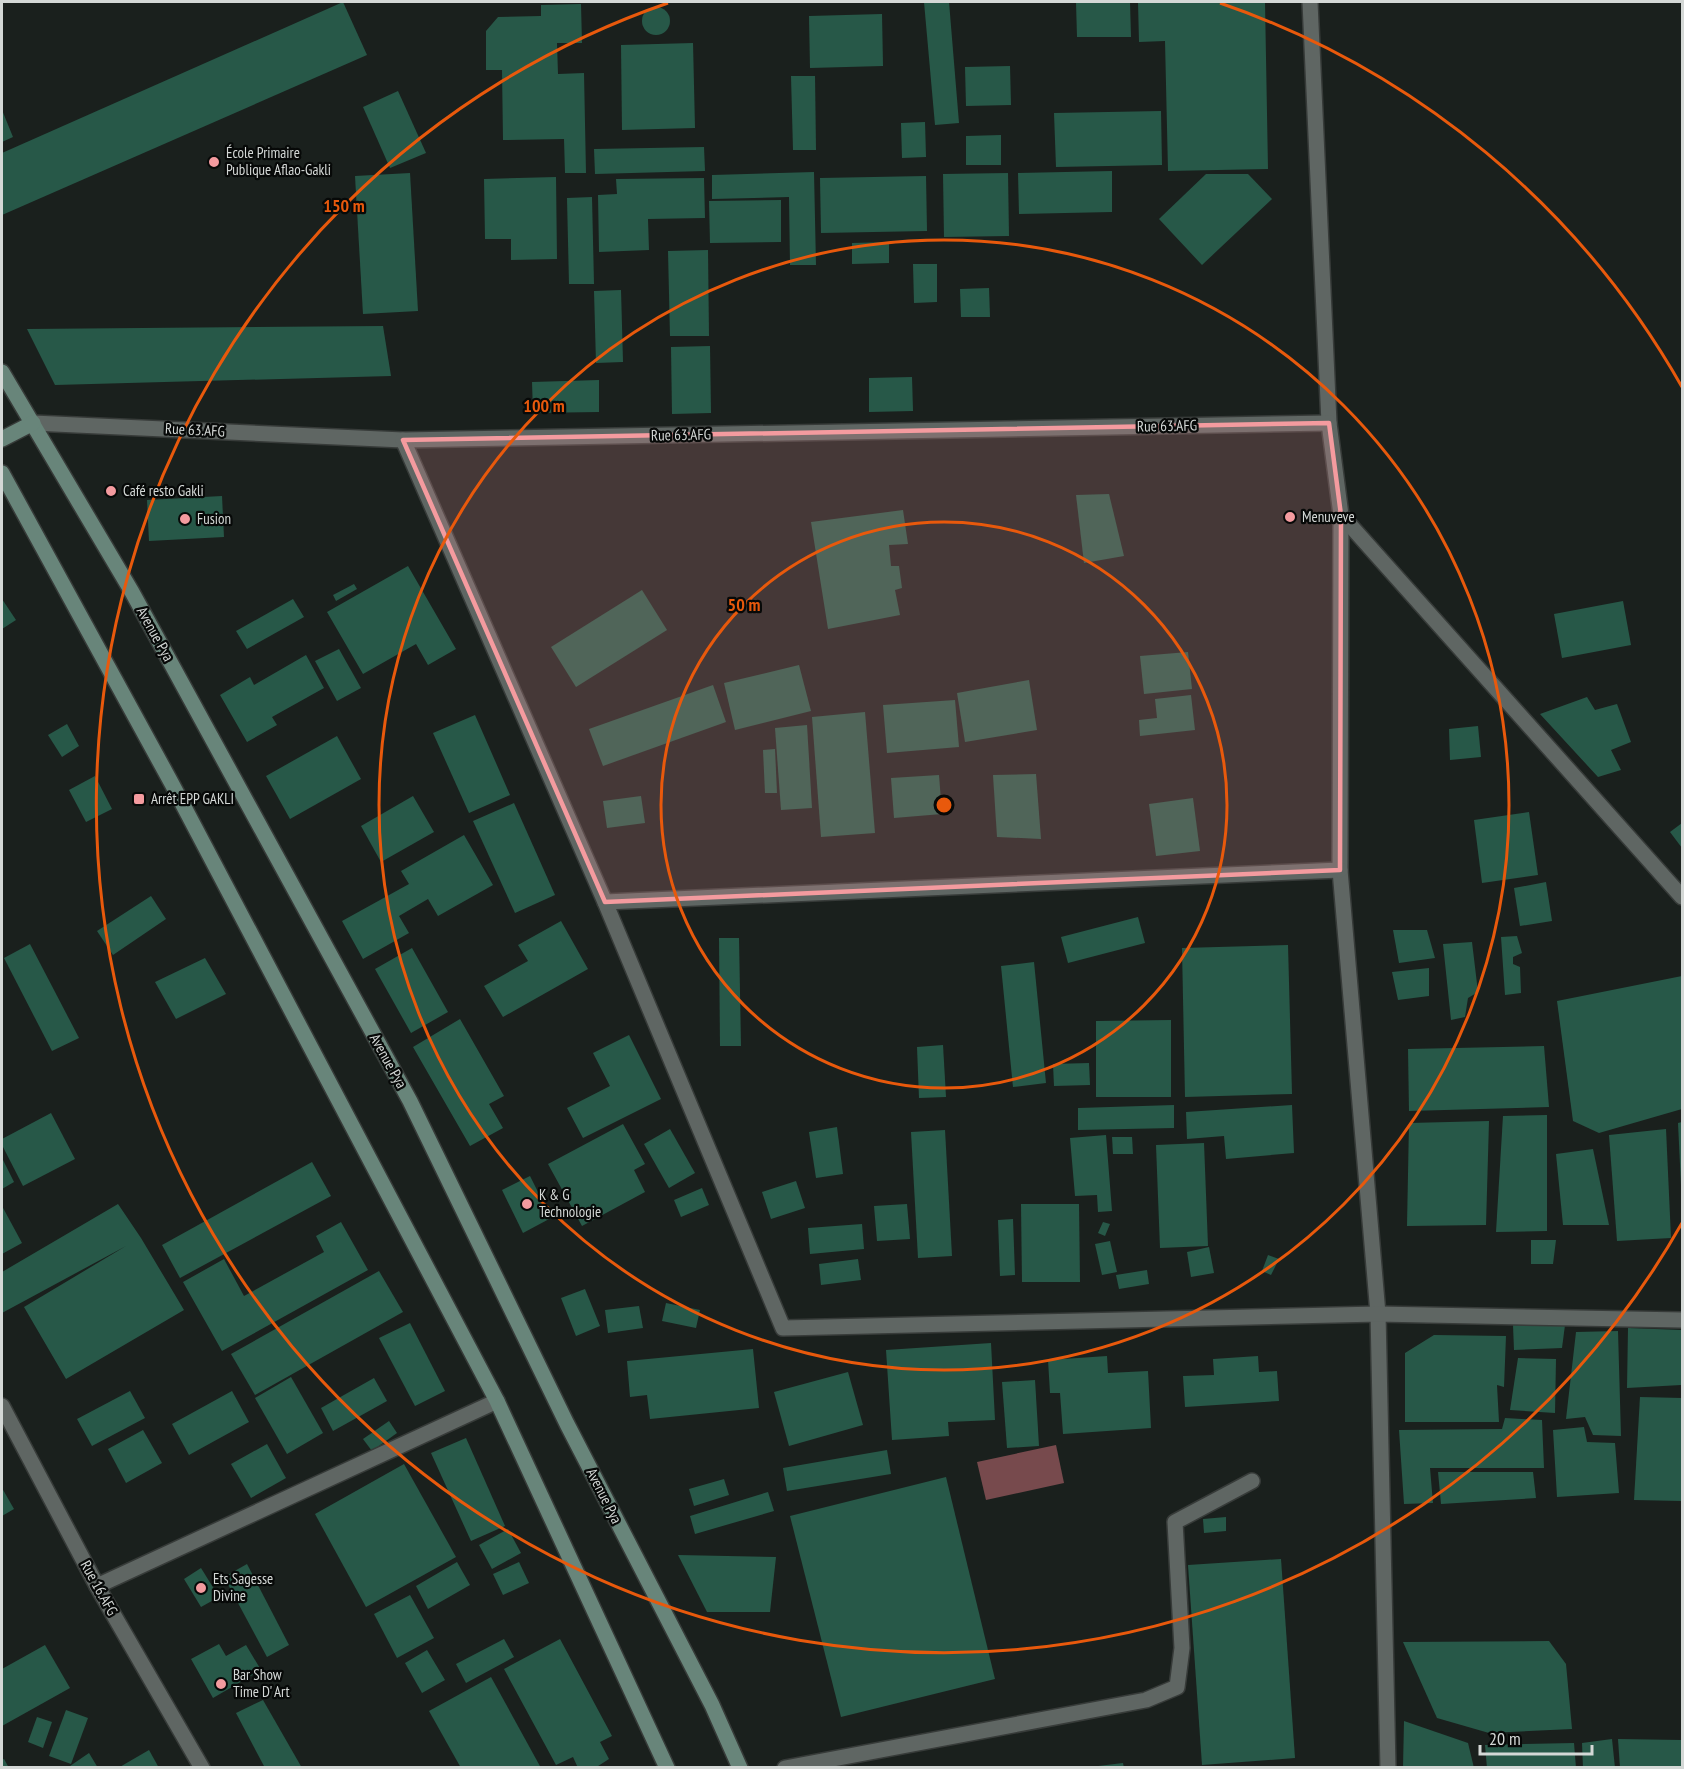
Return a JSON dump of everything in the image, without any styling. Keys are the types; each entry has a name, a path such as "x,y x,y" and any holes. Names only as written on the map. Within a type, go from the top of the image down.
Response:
{"main road":[{"name":"Avenue Pya","path":"2,372 142,611 410,1101 573,1434 712,1705 740,1767"},
{"path":"2,438 33,423"},
{"path":"2,473 177,795 497,1401 667,1767"}],"street":[{"path":"1310,2 1329,423 1341,515 1340,870 1378,1314 1388,1767"},
{"name":"Rue 63.AFG","path":"33,423 403,440 1329,423"},
{"path":"403,440 605,902 783,1328 1378,1314 1683,1320"},
{"path":"1341,515 1683,897"},
{"path":"605,902 1340,870"},
{"path":"97,1586 497,1401"},
{"name":"Rue 16.AFG","path":"2,1406 97,1586 202,1767"},
{"path":"784,1767 1146,1700 1177,1687 1182,1648 1175,1522 1252,1480"}],"highlighted area":[{"path":"1329,423 1341,515 1340,870 605,902 403,440"}],"shaded area":[{"path":"1056,1445 1064,1483 986,1500 977,1462"}],"building":[{"path":"343,2 367,55 2,215 2,153"},
{"path":"924,2 949,2 959,123 935,125"},
{"path":"1076,2 1130,2 1131,37 1077,37"},
{"path":"1138,2 1265,2 1268,169 1168,171 1165,41 1139,42"},
{"path":"581,4 582,43 557,43 558,74 584,73 586,173 565,173 564,139 503,140 502,70 486,70 486,31 498,17 541,16 541,5"},
{"path":"656,7 666,11 670,21 666,31 656,35 646,31 642,21 646,11"},
{"path":"882,14 883,66 810,68 809,16"},
{"path":"693,43 695,128 622,130 621,45"},
{"path":"1010,66 1011,105 966,106 965,67"},
{"path":"791,76 815,76 816,150 793,150"},
{"path":"398,91 426,153 390,168 363,107"},
{"path":"2,110 13,137 2,142"},
{"path":"1161,111 1162,165 1056,167 1054,113"},
{"path":"925,122 926,157 902,158 901,123"},
{"path":"1001,135 1001,165 966,165 966,136"},
{"path":"704,147 705,171 595,174 594,149"},
{"path":"1112,171 1112,212 1019,214 1018,173"},
{"path":"814,172 816,265 790,265 789,197 712,199 712,175"},
{"path":"410,173 418,311 363,314 355,176"},
{"path":"1008,173 1009,236 944,237 943,174"},
{"path":"1206,174 1248,174 1272,199 1202,265 1159,219"},
{"path":"926,176 927,231 821,233 820,178"},
{"path":"556,177 557,259 511,260 511,239 485,239 484,179"},
{"path":"704,178 705,218 648,219 649,250 599,252 598,195 617,194 616,179"},
{"path":"592,197 594,284 569,284 567,198"},
{"path":"781,200 781,242 710,243 709,201"},
{"path":"889,242 889,263 852,264 852,243"},
{"path":"708,250 709,336 670,336 668,251"},
{"path":"913,264 937,264 937,302 914,303"},
{"path":"989,288 990,317 961,317 960,289"},
{"path":"621,290 623,362 596,363 594,291"},
{"path":"383,326 391,376 55,385 27,329"},
{"path":"710,346 711,413 672,414 671,347"},
{"path":"912,377 913,411 869,412 869,378"},
{"path":"599,380 599,412 533,413 532,382"},
{"path":"1109,494 1124,556 1084,563 1076,495"},
{"name":"Fusion","path":"222,496 224,537 149,541 147,500"},
{"path":"903,510 908,544 889,545 891,566 899,566 902,588 895,590 900,615 828,629 811,522"},
{"path":"408,566 456,649 428,665 416,644 363,674 327,612"},
{"path":"354,584 357,589 336,601 333,595"},
{"path":"642,590 667,630 576,687 551,647"},
{"path":"2,599 16,620 2,629"},
{"path":"293,599 304,617 247,649 236,631"},
{"path":"1623,601 1631,645 1562,658 1554,614"},
{"path":"339,649 361,688 337,701 315,661"},
{"path":"1188,652 1192,689 1144,694 1140,656"},
{"path":"306,655 324,688 272,717 277,725 247,742 220,695 250,677 254,685"},
{"path":"799,665 811,711 735,730 724,683"},
{"path":"1029,680 1037,730 965,742 957,693"},
{"path":"713,685 726,722 603,766 589,729"},
{"path":"1191,695 1195,730 1140,736 1139,720 1157,718 1155,699"},
{"path":"1587,697 1595,710 1617,704 1631,742 1611,750 1621,770 1598,777 1540,714"},
{"path":"955,700 959,747 887,753 883,705"},
{"path":"865,712 875,833 821,837 812,717"},
{"path":"475,715 510,795 469,813 433,733"},
{"path":"67,724 79,746 62,757 48,735"},
{"path":"807,725 812,808 781,810 775,728"},
{"path":"1478,726 1481,757 1450,760 1449,729"},
{"path":"337,736 361,779 290,819 266,776"},
{"path":"775,749 777,793 765,793 763,750"},
{"path":"1036,774 1041,839 997,837 993,775"},
{"path":"939,775 942,814 894,818 891,778"},
{"path":"95,776 112,809 86,822 69,790"},
{"path":"413,796 434,832 381,862 361,826"},
{"path":"641,796 645,823 607,828 603,801"},
{"path":"1193,798 1200,851 1156,856 1149,804"},
{"path":"514,803 555,895 515,913 473,821"},
{"path":"1529,812 1538,875 1482,883 1474,820"},
{"path":"1682,823 1682,848 1670,832"},
{"path":"464,835 493,885 438,916 428,899 399,916 409,933 363,959 342,921 409,884 401,871"},
{"path":"1546,882 1552,921 1520,926 1514,888"},
{"path":"151,896 166,919 113,955 97,931"},
{"path":"1138,917 1145,943 1068,963 1061,937"},
{"path":"561,921 588,969 503,1017 484,986 528,961 518,945"},
{"path":"1393,930 1427,930 1435,958 1399,963"},
{"path":"1517,936 1522,953 1513,957 1513,964 1520,967 1521,993 1505,995 1501,937"},
{"path":"719,938 739,938 741,1046 720,1046"},
{"path":"1472,942 1478,992 1468,998 1465,1017 1451,1020 1443,944"},
{"path":"30,944 79,1038 52,1051 4,958"},
{"path":"1288,945 1292,1094 1185,1097 1182,948"},
{"path":"412,948 448,1012 411,1033 375,969"},
{"path":"205,958 226,994 176,1019 155,982"},
{"path":"1034,962 1046,1083 1013,1087 1001,966"},
{"path":"1429,968 1429,996 1398,1000 1392,972"},
{"path":"1682,976 1682,1109 1599,1133 1573,1121 1557,1001"},
{"path":"460,1019 504,1096 489,1104 503,1128 470,1146 413,1047"},
{"path":"1171,1020 1171,1097 1096,1097 1096,1021"},
{"path":"629,1035 661,1099 583,1138 567,1108 610,1086 593,1053"},
{"path":"943,1045 946,1097 919,1098 917,1047"},
{"path":"1544,1046 1549,1107 1409,1111 1408,1049"},
{"path":"1089,1063 1090,1085 1054,1086 1053,1064"},
{"path":"1174,1105 1174,1128 1078,1130 1078,1108"},
{"path":"1292,1105 1294,1153 1226,1159 1224,1136 1187,1139 1186,1112"},
{"path":"51,1113 75,1159 23,1186 2,1145 2,1139"},
{"path":"1547,1115 1547,1231 1496,1232 1503,1116"},
{"path":"1489,1121 1486,1225 1407,1226 1409,1123"},
{"path":"1682,1122 1682,1185 1681,1185 1678,1123"},
{"path":"623,1124 645,1164 634,1170 645,1192 582,1226 548,1164"},
{"path":"837,1127 843,1174 816,1178 809,1132"},
{"path":"670,1129 695,1173 669,1188 644,1144"},
{"path":"1666,1129 1671,1238 1617,1241 1609,1135"},
{"path":"945,1130 952,1256 918,1258 911,1132"},
{"path":"1106,1135 1112,1211 1098,1212 1097,1195 1075,1196 1070,1138"},
{"path":"1112,1137 1132,1137 1133,1154 1113,1154"},
{"path":"1204,1143 1208,1246 1160,1248 1156,1145"},
{"path":"1593,1149 1609,1225 1563,1225 1556,1154"},
{"path":"2,1158 14,1182 2,1189"},
{"path":"312,1162 331,1196 180,1278 162,1245"},
{"name":"K & G Technologie","path":"530,1176 551,1218 523,1233 502,1190"},
{"path":"796,1181 805,1208 771,1219 762,1192"},
{"path":"702,1188 709,1205 681,1217 674,1200"},
{"path":"118,1204 184,1310 66,1379 24,1307 126,1246 2,1313 2,1272"},
{"path":"907,1204 910,1239 877,1241 874,1206"},
{"path":"1021,1204 1079,1204 1080,1282 1022,1282"},
{"path":"2,1206 22,1243 2,1254"},
{"path":"1013,1219 1015,1275 1000,1276 998,1220"},
{"path":"341,1222 368,1270 222,1351 183,1282 224,1259 244,1296 324,1252 316,1236"},
{"path":"1103,1222 1110,1224 1105,1236 1098,1233"},
{"path":"862,1224 864,1249 810,1254 808,1228"},
{"path":"1531,1240 1556,1240 1553,1264 1531,1264"},
{"path":"1110,1241 1117,1272 1102,1275 1095,1244"},
{"path":"1209,1247 1214,1273 1191,1277 1187,1252"},
{"path":"1268,1255 1279,1259 1271,1275 1262,1271"},
{"path":"858,1259 861,1280 821,1285 819,1264"},
{"path":"1147,1270 1149,1284 1119,1289 1116,1275"},
{"path":"379,1271 403,1312 255,1395 231,1354"},
{"path":"585,1289 600,1326 576,1336 561,1298"},
{"path":"666,1303 700,1310 696,1328 662,1321"},
{"path":"639,1306 643,1328 608,1333 605,1310"},
{"path":"410,1323 445,1391 415,1406 379,1338"},
{"path":"1513,1325 1565,1325 1562,1348 1514,1350"},
{"path":"1628,1328 1682,1330 1681,1385 1627,1388"},
{"path":"1618,1331 1621,1436 1593,1435 1585,1417 1566,1419 1576,1332"},
{"path":"1434,1335 1506,1336 1504,1387 1497,1385 1499,1422 1405,1422 1405,1353"},
{"path":"991,1343 995,1420 948,1422 949,1436 892,1440 886,1350"},
{"path":"753,1349 759,1408 650,1419 647,1395 630,1397 627,1361"},
{"path":"1107,1356 1108,1373 1148,1371 1151,1428 1063,1434 1060,1393 1050,1393 1048,1360"},
{"path":"1258,1356 1259,1372 1277,1371 1279,1401 1185,1407 1183,1376 1214,1375 1213,1359"},
{"path":"1518,1358 1556,1359 1555,1413 1510,1410"},
{"path":"848,1372 863,1425 789,1446 774,1392"},
{"path":"291,1377 323,1433 287,1454 255,1398"},
{"path":"374,1378 387,1401 333,1431 321,1408"},
{"path":"1035,1380 1039,1446 1007,1448 1002,1382"},
{"path":"130,1391 145,1418 92,1446 77,1419"},
{"path":"232,1391 249,1422 189,1455 172,1424"},
{"path":"1640,1397 1682,1398 1682,1501 1634,1500"},
{"path":"1505,1418 1542,1420 1544,1468 1430,1468 1433,1503 1404,1504 1399,1430 1502,1429"},
{"path":"389,1421 397,1433 372,1451 363,1439"},
{"path":"1584,1427 1587,1442 1615,1443 1619,1493 1557,1497 1553,1430"},
{"path":"143,1430 162,1463 126,1483 108,1449"},
{"path":"466,1438 505,1526 471,1541 431,1453"},
{"path":"267,1444 286,1478 251,1498 231,1464"},
{"path":"887,1450 891,1474 787,1491 783,1468"},
{"path":"404,1464 456,1557 366,1607 315,1514"},
{"path":"1438,1472 1533,1472 1536,1498 1441,1504"},
{"path":"946,1477 995,1679 841,1717 790,1516"},
{"path":"724,1479 729,1495 694,1506 689,1489"},
{"path":"2,1488 14,1509 2,1516"},
{"path":"768,1492 774,1511 695,1534 690,1516"},
{"path":"1226,1517 1226,1531 1204,1533 1203,1519"},
{"path":"508,1529 521,1553 492,1569 479,1545"},
{"path":"678,1555 776,1557 770,1612 707,1612"},
{"path":"1281,1559 1295,1758 1202,1765 1188,1565"},
{"path":"457,1562 470,1585 428,1609 416,1586"},
{"path":"519,1562 529,1583 503,1595 493,1574"},
{"path":"247,1564 289,1645 267,1657 224,1577"},
{"name":"Ets Sagesse Divine","path":"201,1568 219,1597 201,1607 184,1579"},
{"path":"410,1595 434,1638 397,1658 374,1614"},
{"path":"504,1639 514,1657 466,1683 456,1664"},
{"path":"560,1639 612,1736 600,1742 609,1759 595,1768 578,1768 573,1757 556,1765 504,1669"},
{"path":"1549,1641 1566,1664 1572,1729 1489,1733 1437,1718 1403,1642"},
{"name":"Bar Show Time D' Art","path":"219,1644 226,1656 246,1645 261,1670 213,1698 191,1659"},
{"path":"45,1645 70,1688 2,1726 2,1669"},
{"path":"427,1650 445,1680 422,1693 405,1663"},
{"path":"491,1677 541,1768 461,1768 429,1711"},
{"path":"263,1700 302,1768 265,1768 236,1713"},
{"path":"66,1710 88,1718 71,1764 49,1756"},
{"path":"37,1717 52,1722 43,1748 28,1742"},
{"path":"1404,1721 1468,1743 1474,1768 1403,1768"},
{"path":"1612,1739 1615,1768 1583,1768 1582,1743"},
{"path":"1618,1739 1682,1740 1682,1768 1620,1768"},
{"path":"1574,1743 1576,1768 1487,1768 1485,1745"},
{"path":"149,1750 159,1768 118,1768"},
{"path":"89,1753 98,1768 71,1768 70,1766"},
{"path":"4,1759 9,1768 2,1768"},
{"path":"1123,1763 1124,1768 1098,1768 1098,1766"}],"place":[{"name":"École Primaire Publique Aflao-Gakli","path":"214,162"},
{"name":"Café resto Gakli","path":"111,491"},
{"name":"Menuveve","path":"1290,517"},
{"name":"Fusion","path":"185,519"},
{"name":"Arrêt EPP GAKLI","path":"139,799"},
{"name":"K & G Technologie","path":"527,1204"},
{"name":"Ets Sagesse Divine","path":"201,1588"},
{"name":"Bar Show Time D' Art","path":"221,1684"}]}
